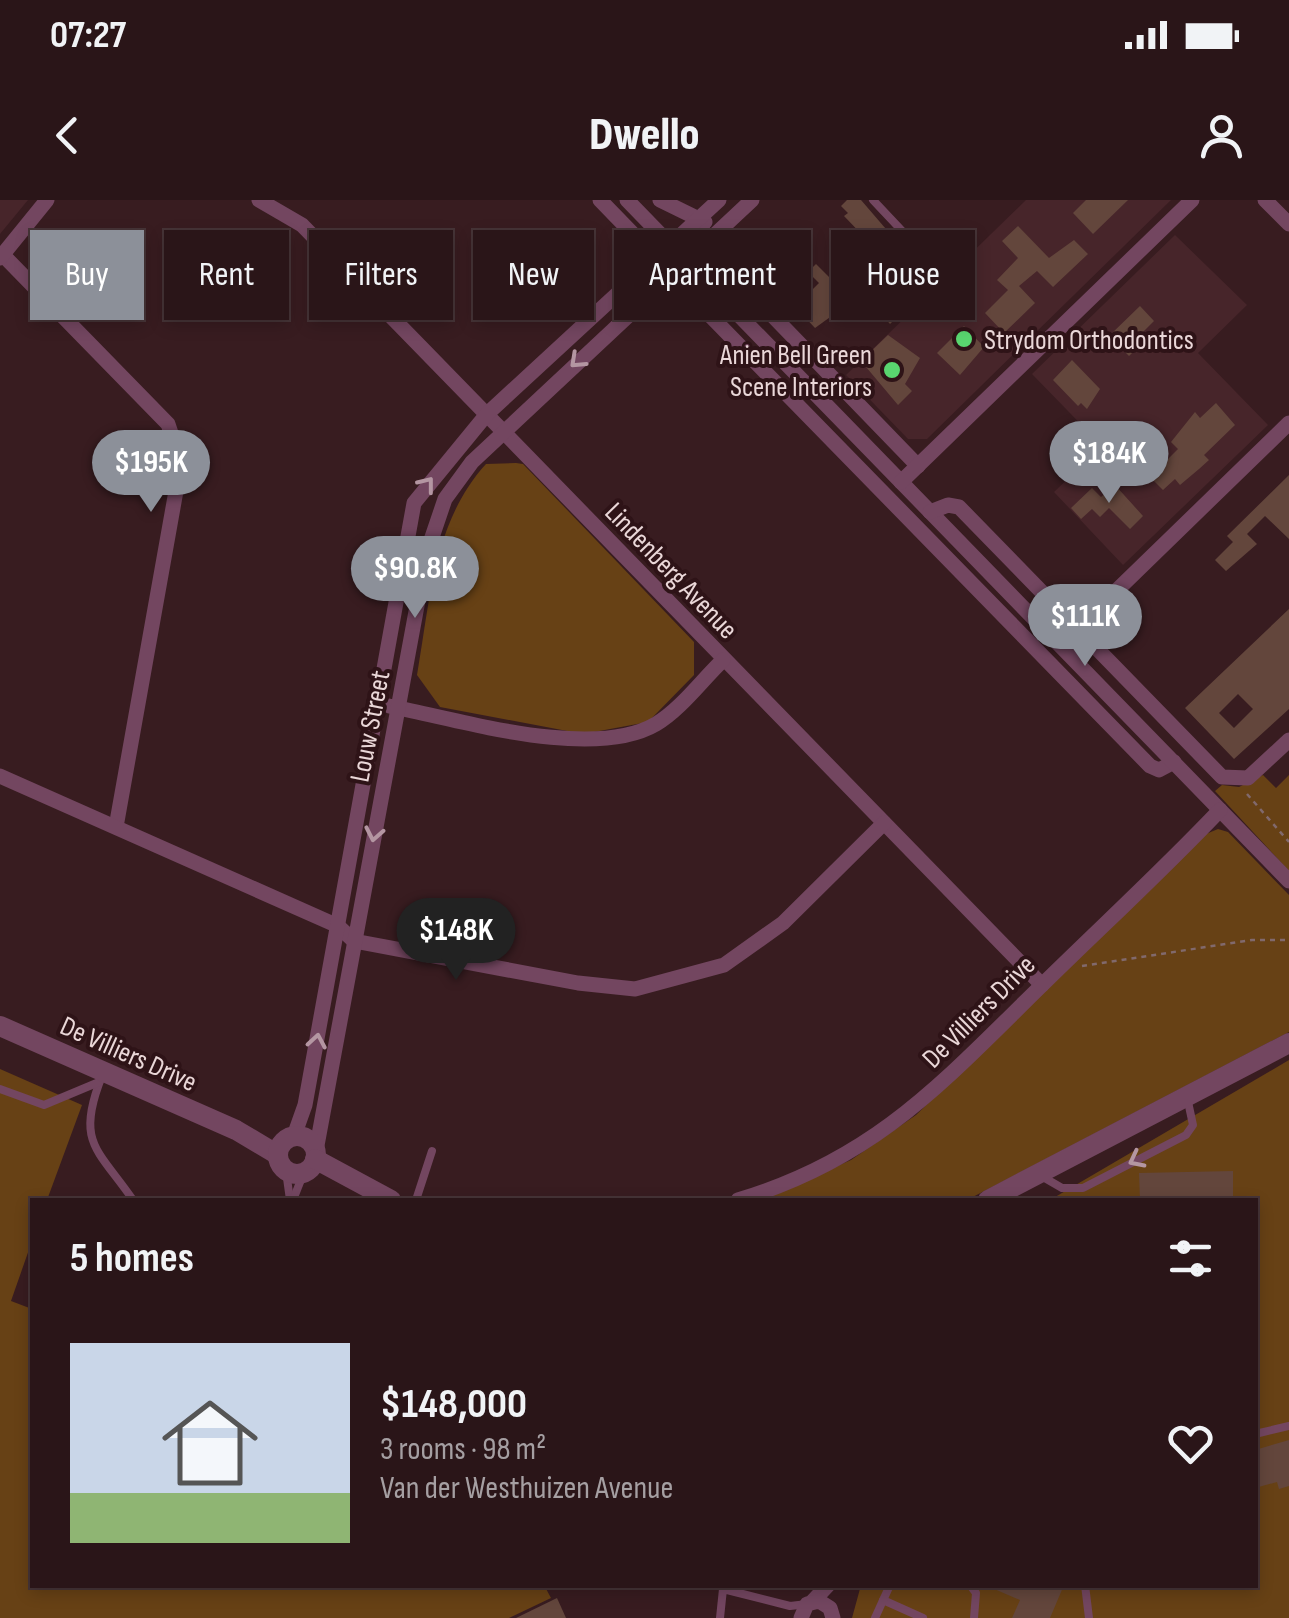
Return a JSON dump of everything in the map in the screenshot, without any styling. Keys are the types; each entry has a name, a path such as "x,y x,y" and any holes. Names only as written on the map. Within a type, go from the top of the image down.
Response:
{"street":[{"path":"46,200 2,256 168,424 181,463 116,827"},
{"name":"Lindenberg Avenue","path":"259,200 302,225 1042,985"},
{"path":"600,200 629,230"},
{"path":"627,200 656,230"},
{"path":"660,200 700,218 712,230"},
{"name":"Louw Street","path":"687,230 719,200"},
{"name":"Louw Street","path":"720,230 752,200"},
{"path":"901,482 1192,200"},
{"path":"1265,200 1289,224"},
{"name":"Louw Street","path":"298,1157 414,503 487,414 614,298"},
{"name":"Louw Street","path":"298,1157 354,941 438,513 462,474 502,431 620,320"},
{"path":"715,320 1150,766 1159,770 1174,762"},
{"path":"743,320 1289,882"},
{"path":"777,320 918,466"},
{"path":"1078,629 1289,423"},
{"path":"930,512 948,505 959,507 1218,774 1238,780 1253,775 1289,740"},
{"path":"378,704 582,742 616,737 661,721 723,660"},
{"path":"0,776 338,926 354,941 578,983 635,989 724,965 783,922 884,824"},
{"name":"De Villiers Drive","path":"743,1198 798,1178 878,1136 934,1094 1220,810"},
{"name":"De Villiers Drive","path":"0,1026 102,1077 236,1130 387,1198"},
{"path":"992,1198 1289,1042"},
{"path":"802,1609 826,1588"},
{"path":"802,1609 833,1615 830,1588"}],"lane":[{"path":"873,200 901,230"},
{"path":"0,1090 44,1106 102,1077"},
{"path":"102,1077 90,1108 94,1145 106,1169 131,1198"},
{"path":"1038,1174 1062,1188 1083,1188 1186,1135 1193,1125 1187,1098"},
{"path":"417,1198 432,1151"},
{"path":"291,1198 298,1157"},
{"path":"291,1198 298,1157"},
{"path":"1258,1433 1289,1426"},
{"path":"875,1618 889,1588"},
{"path":"972,1588 976,1594 974,1618"},
{"path":"1084,1588 1089,1618"},
{"path":"720,1618 723,1589 802,1609"},
{"path":"883,1600 924,1618"}],"path":[{"path":"1238,780 1289,842"},
{"path":"1064,965 1289,940"}],"shaded area":[{"path":"0,200 28,200 0,234"},
{"path":"1026,200 1171,200 927,439 908,439 846,375 903,320 975,320 975,250"},
{"path":"1175,235 1247,305 1198,353 1268,425 1123,565 1054,492 1102,446 1032,374"},
{"path":"486,464 523,464 694,642 694,675 648,722 583,734 440,707 417,675 436,564 455,511"},
{"path":"1263,775 1276,788 1289,775 1289,871 1215,791 1222,785 1239,787"},
{"path":"1218,829 1228,832 1289,895 1289,1032 971,1198 765,1198 851,1160 916,1115 1206,834"},
{"path":"1289,1060 1289,1618 852,1618 860,1588 1258,1588 1258,1198 1053,1198"},
{"path":"0,1069 82,1105 48,1198 30,1198 30,1247 11,1301 30,1308 30,1588 546,1588 551,1598 509,1618 0,1618"}],"building":[{"path":"847,200 861,200 887,230 857,230 844,216 848,213 841,206"},
{"path":"1086,200 1128,200 1093,234 1073,213"},
{"path":"1018,226 1049,258 1074,240 1088,254 1053,287 1037,271 1019,286 1035,303 1004,333 985,313 1008,290 997,280 1018,258 1002,241"},
{"path":"816,264 831,279 831,316 815,328 808,320 811,320 811,291 819,283 811,275"},
{"path":"1140,306 1154,321 1137,338 1142,343 1129,356 1109,336"},
{"name":"Strydom Orthodontics","path":"964,326 984,347 960,375 937,353"},
{"name":"Anien Bell Green Scene Interiors","path":"888,335 920,358 905,384 912,391 898,405 861,361"},
{"path":"1072,360 1100,389 1087,409 1081,403 1078,406 1053,380"},
{"path":"1216,403 1235,425 1204,455 1209,460 1180,485 1175,479 1163,490 1150,477 1178,449 1171,442 1195,412 1200,418"},
{"path":"1289,475 1289,539 1265,516 1247,534 1257,544 1226,571 1215,560 1233,542 1227,536"},
{"path":"1115,485 1143,516 1130,529 1109,508 1100,517 1092,509 1081,519 1071,508 1092,488 1101,497"},
{"path":"1289,609 1289,709 1234,759 1185,708","holes":["1238,694 1253,709 1234,728 1219,713"]},
{"path":"1233,1171 1233,1198 1140,1198 1139,1173"},
{"path":"1289,1440 1289,1486 1279,1489 1277,1482 1258,1487 1258,1449"},
{"path":"992,1588 1063,1588 1050,1618 1012,1618 1020,1600"},
{"path":"557,1598 566,1618 516,1618"}],"place":[{"name":"Strydom Orthodontics","path":"964,339"},
{"name":"Anien Bell Green Scene Interiors","path":"892,370"}]}
